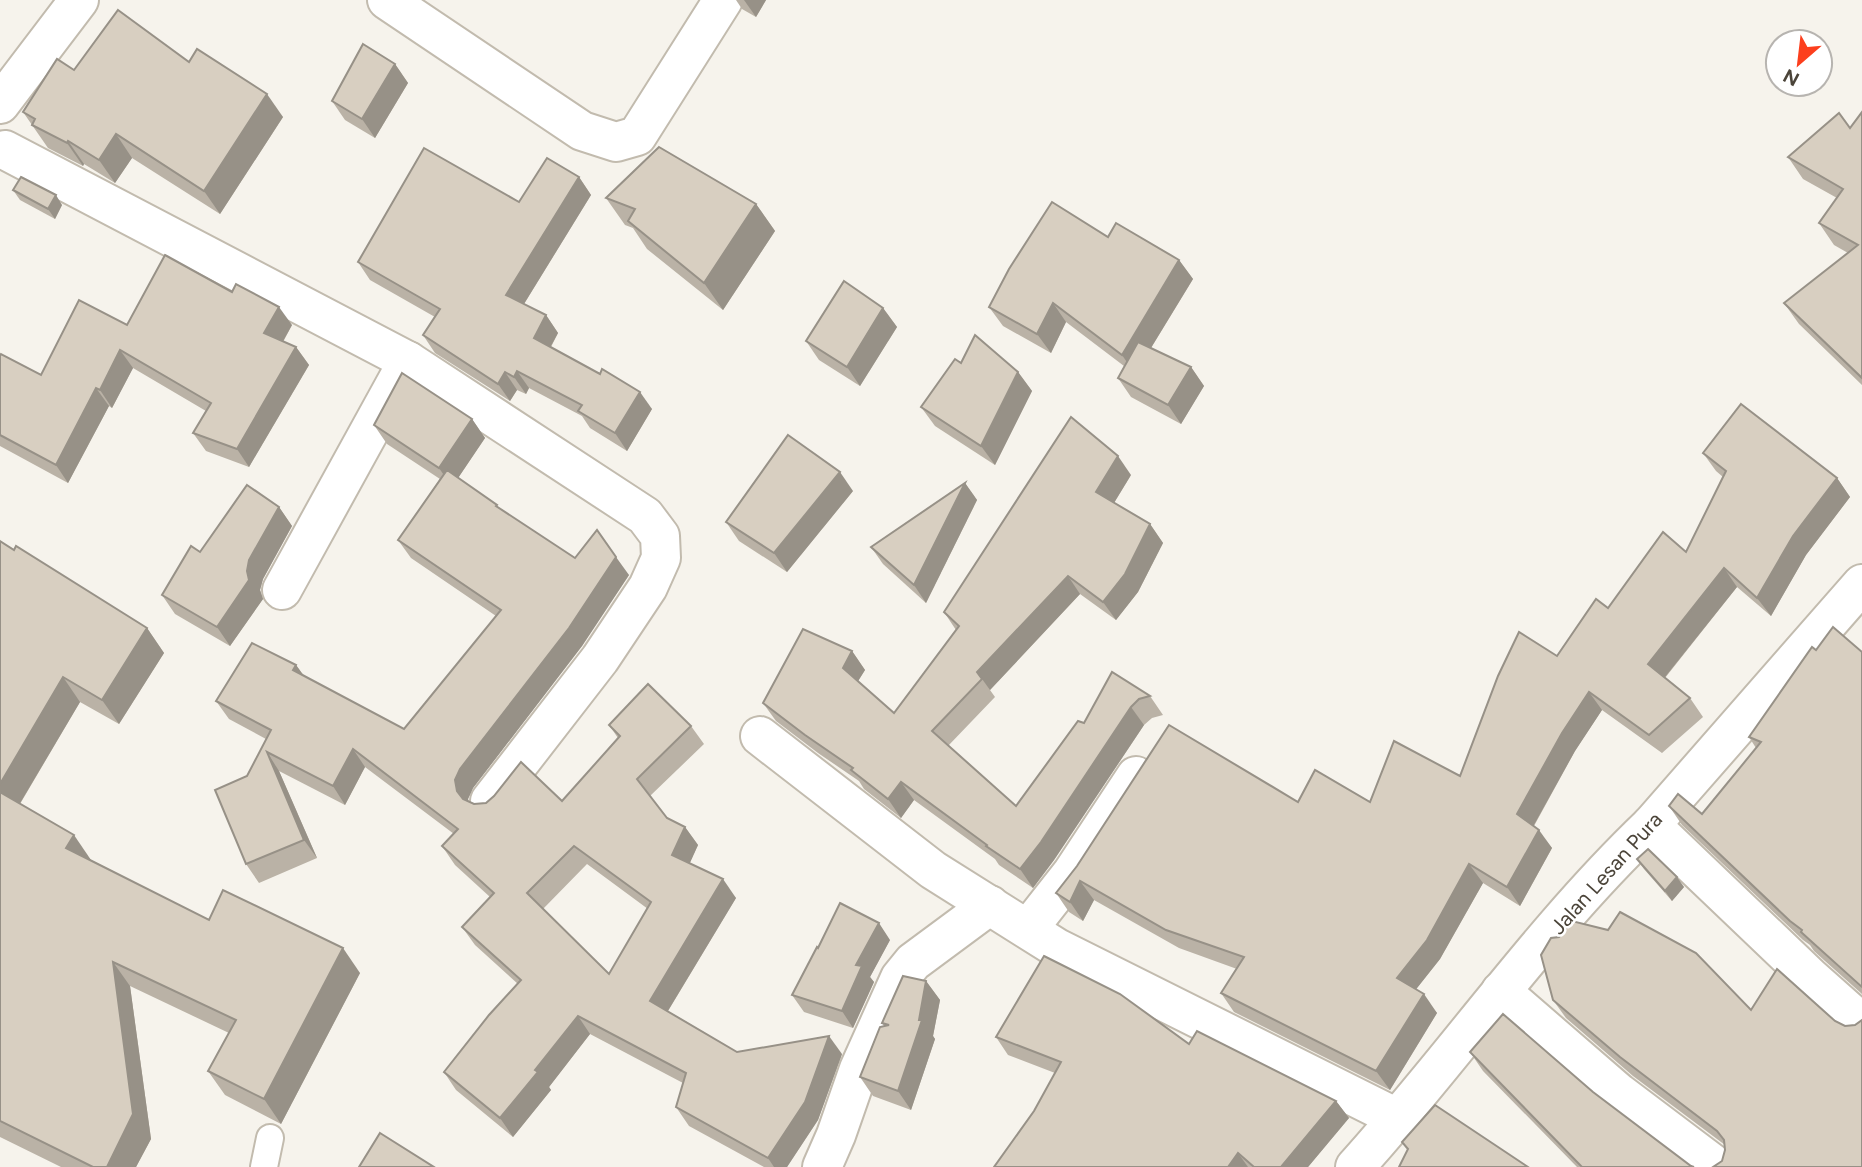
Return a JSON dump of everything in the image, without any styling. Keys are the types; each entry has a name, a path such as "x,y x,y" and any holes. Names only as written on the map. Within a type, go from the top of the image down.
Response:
{"street":[{"path":"0,104 79,0"},
{"path":"387,0 582,131 616,142 638,136 723,0"},
{"path":"2,151 408,361 645,516 660,536 660,558 648,587 600,659 490,801"},
{"path":"282,590 408,361"},
{"name":"Jalan Lesan Pura","path":"1355,1167 1399,1119 1501,991 1619,855 1651,825 1862,584"},
{"path":"760,736 933,870 1067,953 1399,1119"},
{"path":"1028,929 1072,873 1155,748"},
{"path":"1651,825 1862,1023"},
{"path":"822,1167 859,1069 900,978 913,962 989,905"},
{"path":"1501,991 1619,1093 1717,1167"}],"lane":[{"path":"264,1167 270,1138"}],"building":[{"path":"118,10 189,62 197,49 267,94 204,191 116,134 99,160 68,141 67,143 32,125 35,119 23,112 57,59 74,70"},
{"path":"363,44 395,64 362,119 332,101"},
{"path":"1862,112 1862,378 1784,303 1858,245 1819,223 1843,189 1788,157 1839,113 1850,128"},
{"path":"659,147 756,204 704,283 628,221 635,209 606,198"},
{"path":"424,148 519,202 547,158 579,177 506,295 546,315 534,338 600,374 602,369 640,392 615,433 578,411 582,405 517,371 514,377 505,372 498,384 423,335 440,309 358,262"},
{"path":"21,177 56,195 48,209 13,190"},
{"path":"1052,202 1108,237 1116,223 1179,260 1122,355 1053,303 1037,334 989,307 1009,269"},
{"path":"165,255 232,292 236,284 279,307 264,333 296,347 237,449 193,433 211,403 120,350 100,390 96,388 56,465 0,435 1,354 41,375 79,300 127,325"},
{"path":"844,281 883,308 847,367 806,341"},
{"path":"975,335 1018,372 981,446 921,407 955,359 961,363"},
{"path":"1138,342 1191,367 1168,405 1118,378"},
{"path":"402,373 472,419 439,468 374,425"},
{"path":"1741,404 1837,478 1793,536 1757,598 1724,568 1648,664 1690,698 1649,735 1589,692 1562,733 1517,814 1539,830 1507,887 1469,864 1427,940 1397,978 1424,994 1376,1071 1221,993 1244,957 1166,930 1080,881 1070,902 1056,893 1077,866 1169,725 1298,802 1315,770 1370,802 1394,741 1460,776 1498,676 1519,632 1557,656 1596,599 1608,608 1663,532 1686,552 1726,471 1703,453"},
{"path":"1071,417 1118,456 1096,492 1150,524 1125,574 1103,602 1068,576 977,672 982,679 932,731 1016,806 1078,721 1084,723 1112,672 1150,696 1139,699 1131,707 1020,869 901,782 888,799 851,770 853,768 763,703 803,629 852,651 843,668 894,713 959,626 944,612"},
{"path":"788,435 840,472 774,553 726,522"},
{"path":"447,470 575,558 597,530 616,557 569,628 460,769 455,780 457,791 463,799 474,804 486,803 521,762 562,801 620,736 609,725 648,684 691,726 637,779 667,818 685,827 672,855 723,879 650,1001 737,1052 829,1036 805,1102 768,1158 676,1107 686,1073 578,1016 535,1070 538,1072 500,1118 444,1072 521,980 462,927 494,893 442,846 458,829 353,749 333,786 267,752 304,840 246,864 215,790 247,776 271,730 216,701 252,643 296,665 293,670 404,729 501,610 398,540","holes":["574,846 651,902 609,974 527,893"]},
{"path":"965,483 914,585 871,547"},
{"path":"247,485 279,507 249,560 249,580 217,627 162,595 191,546 200,552"},
{"path":"0,541 14,550 16,546 147,628 102,700 63,677 0,784"},
{"path":"1833,627 1862,652 1862,987 1669,806 1678,794 1702,814 1761,742 1749,737 1812,647 1816,650"},
{"path":"0,792 74,835 66,848 209,920 223,890 343,948 264,1099 208,1071 236,1020 113,962 133,1114 107,1167 93,1167 0,1121"},
{"path":"1648,849 1677,877 1665,891 1637,859"},
{"path":"840,903 879,923 856,965 862,966 842,1011 792,995"},
{"path":"1620,912 1696,953 1751,1010 1777,969 1835,1021 1845,1026 1855,1025 1862,1020 1862,1167 1713,1167 1722,1161 1725,1150 1724,1140 1717,1131 1620,1057 1553,1000 1541,955 1551,938 1559,937 1572,921 1608,930"},
{"path":"1044,956 1120,994 1189,1044 1197,1031 1336,1101 1281,1167 1254,1167 1238,1153 1228,1167 994,1167 1034,1111 1061,1062 996,1037"},
{"path":"903,976 926,981 919,1020 922,1020 898,1091 860,1077 880,1027 889,1025 882,1023"},
{"path":"1503,1014 1593,1092 1694,1167 1582,1167 1470,1052"},
{"path":"1435,1105 1528,1167 1399,1167 1408,1149 1402,1142"},
{"path":"380,1133 434,1167 359,1167"}]}
